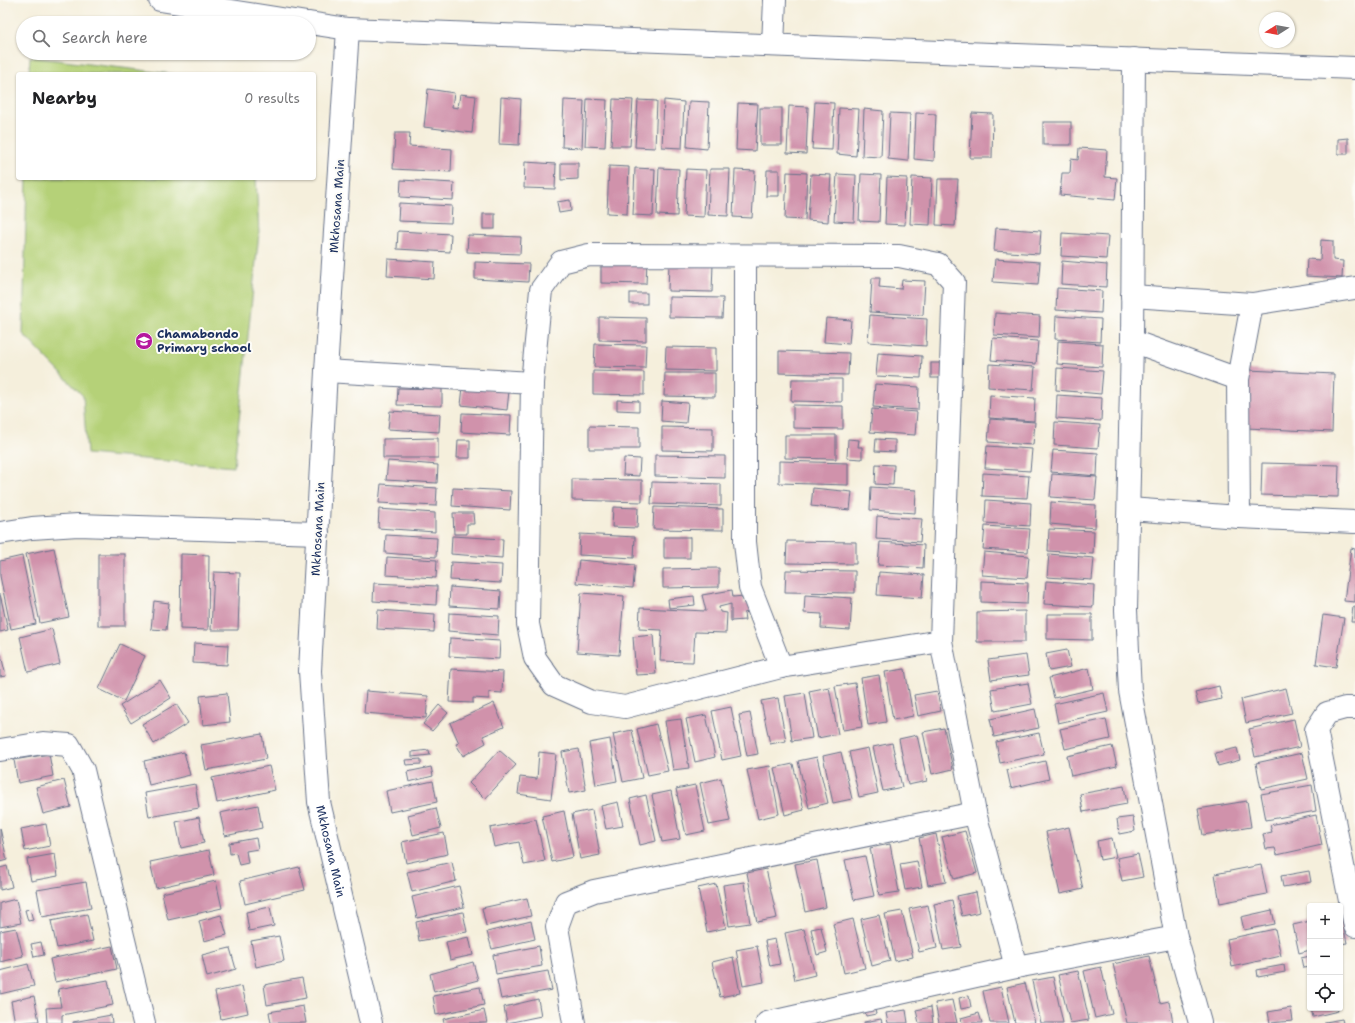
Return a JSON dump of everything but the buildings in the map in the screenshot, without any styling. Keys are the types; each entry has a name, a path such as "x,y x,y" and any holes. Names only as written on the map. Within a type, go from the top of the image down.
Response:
{"street":[{"path":"160,0 263,16"},
{"path":"773,45 775,0"},
{"path":"316,24 348,29 1355,68"},
{"name":"Mkhosana Main","path":"348,29 326,371 310,671 318,802 371,1023"},
{"path":"1134,59 1132,341 1126,610 1130,691 1176,937 1200,1023"},
{"path":"941,641 781,668 625,707 592,702 554,685 535,658 528,624 532,383 541,290 561,262 589,255 898,256 938,264 954,282 941,641 975,813 1016,967"},
{"path":"745,256 745,542 750,587 781,668"},
{"path":"1132,296 1252,304 1355,288"},
{"path":"1239,517 1238,379 1252,304"},
{"path":"1132,341 1238,379"},
{"path":"326,371 532,383"},
{"path":"1129,509 1239,517 1355,522"},
{"path":"0,533 32,528 78,525 318,533"},
{"path":"1355,708 1345,708 1327,713 1316,730 1355,926"},
{"path":"0,750 43,743 69,745 83,770 144,1023"},
{"path":"574,1023 557,927 566,902 594,891 975,813"},
{"path":"767,1023 1016,967 1176,937"}],"green space":[{"path":"30,60 55,60 156,72 29,72"},
{"path":"27,180 256,180 259,233 234,467 87,454 83,396 23,334"}],"place":[{"name":"Chamabondo Primary school","path":"144,341"}]}
